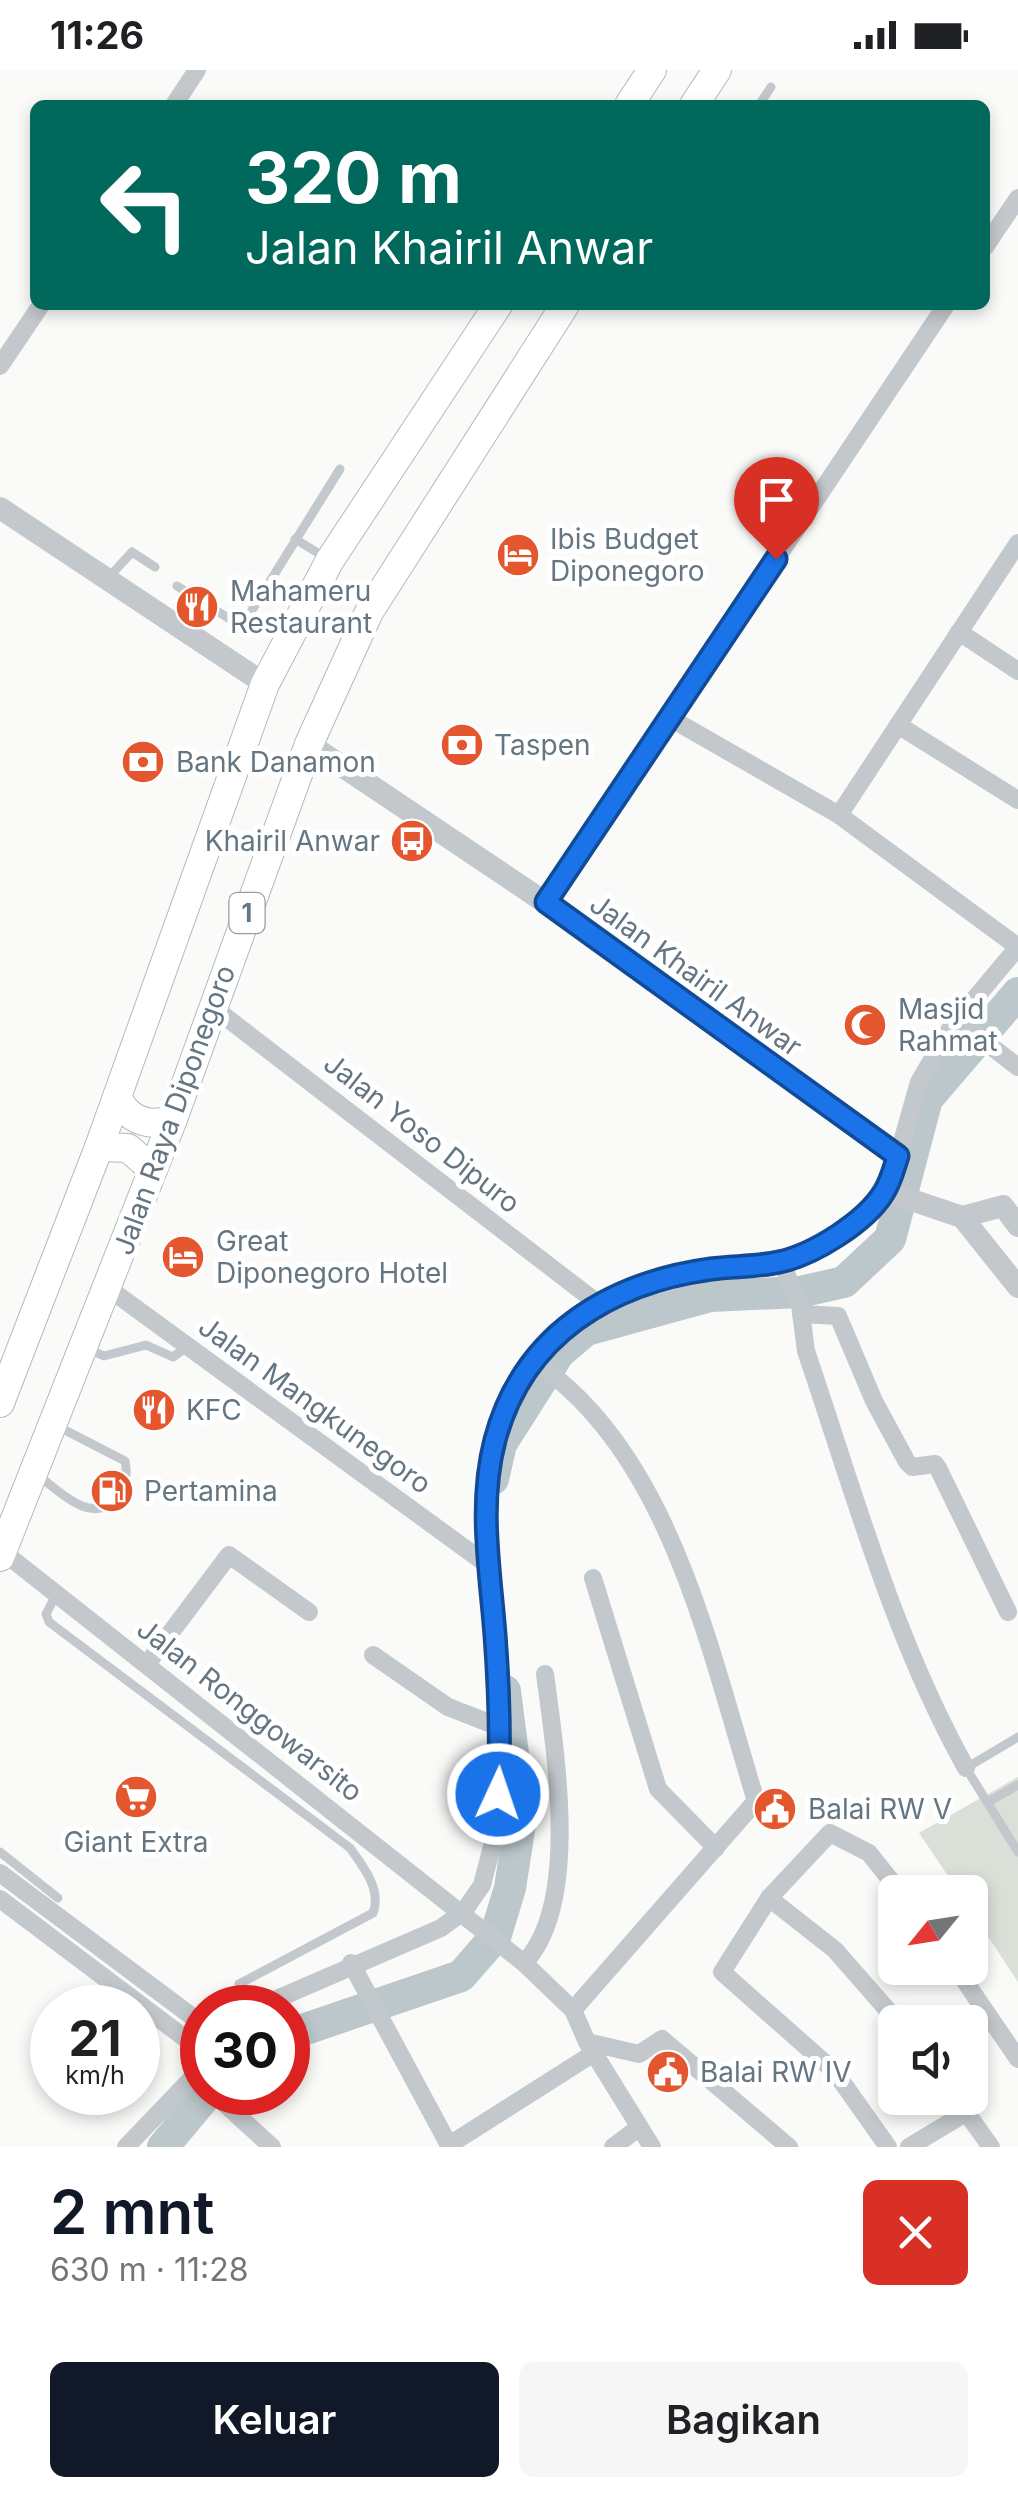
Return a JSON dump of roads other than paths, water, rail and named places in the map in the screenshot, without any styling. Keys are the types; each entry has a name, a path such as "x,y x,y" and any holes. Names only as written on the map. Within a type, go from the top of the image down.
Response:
{"highway":[{"path":"633,100 652,70"},
{"path":"703,100 717,70"},
{"name":"Jalan Raya Diponegoro","path":"0,1403 99,1147 265,684 330,560 495,310"},
{"name":"Jalan Raya Diponegoro","path":"1,1554 108,1288 309,744 370,612 562,310"},
{"path":"117,1098 138,1120 155,1124 172,1119"},
{"path":"99,1147 128,1148 152,1169"}],"street":[{"path":"177,100 197,70"},
{"path":"990,240 1018,198"},
{"path":"0,366 38,310"},
{"path":"546,902 943,310"},
{"path":"0,508 265,684"},
{"path":"839,815 1017,547"},
{"path":"960,632 1018,671"},
{"path":"670,718 839,815 1018,947 919,1082 898,1156 900,1196"},
{"path":"898,725 1018,800"},
{"name":"Jalan Khairil Anwar","path":"309,744 546,902 898,1156"},
{"name":"Jalan Yoso Dipuro","path":"214,1008 596,1302"},
{"path":"964,1024 1018,1068"},
{"path":"306,1985 440,1928 464,1911 482,1885 492,1857 502,1728 486,1480 496,1435 554,1333 596,1302 658,1278 781,1262 822,1243 868,1210 900,1196 962,1217 1018,1287"},
{"path":"962,1217 992,1206 1012,1217"},
{"path":"781,1262 800,1310 806,1351 894,1617 916,1673 966,1768"},
{"name":"Jalan Mangkunegoro","path":"108,1288 489,1566"},
{"path":"800,1310 838,1316 874,1401 907,1462 912,1467 934,1464 938,1468 1008,1612"},
{"path":"538,1365 588,1403 617,1438 650,1490 708,1648 756,1802 573,2010 637,2129 652,2147"},
{"name":"Jalan Ronggowarsito","path":"1,1554 58,1593 464,1911 573,2010"},
{"path":"147,1664 229,1555 309,1612"},
{"path":"593,1578 658,1789 716,1848"},
{"path":"373,1654 448,1707 502,1728"},
{"path":"518,1958 541,1942 551,1919 554,1894 556,1776 544,1674"},
{"path":"886,1875 869,1853 832,1832 769,1898 723,1974 835,2072 888,2147"},
{"path":"0,1873 27,1882 180,2006"},
{"path":"769,1898 836,1950 883,2005"},
{"path":"6,1903 180,2051"},
{"path":"352,1964 450,2146 590,2047 639,2054 662,2039 789,2147"},
{"path":"967,1985 1018,2060"},
{"path":"130,2146 180,2090"},
{"path":"237,2115 272,2147"},
{"path":"909,2147 949,2115"},
{"path":"969,2115 991,2147"},
{"path":"613,2147 637,2129"}],"lane":[{"path":"762,100 771,87"},
{"path":"178,586 234,622 244,622 340,469"},
{"path":"295,539 330,560"},
{"path":"108,579 132,552 155,567"},
{"path":"84,1347 104,1356 146,1345 173,1356 188,1346"},
{"path":"32,1471 83,1507 102,1508 122,1496 129,1477 125,1462 104,1447 52,1424"},
{"path":"58,1593 46,1614 48,1622 350,1848 366,1870 376,1895 373,1913 239,1984"},
{"path":"1018,1737 966,1768 1018,1852"},
{"path":"988,1802 1018,1785"},
{"path":"0,1852 27,1882 58,1898"},
{"path":"6,1903 27,1882"}],"waterway":[{"path":"493,1479 501,1444 559,1353 586,1330 710,1296 800,1292 844,1282 890,1239 927,1099 1018,993"},
{"path":"310,2027 461,1976 495,1937 510,1888 521,1817 505,1691"},
{"path":"163,2147 190,2115"}],"place":[{"name":"Ibis Budget Diponegoro","path":"518,555"},
{"name":"Mahameru Restaurant","path":"197,607"},
{"name":"Taspen","path":"462,745"},
{"name":"Bank Danamon","path":"143,762"},
{"name":"Khairil Anwar","path":"412,841"},
{"name":"Masjid Rahmat","path":"865,1025"},
{"name":"Great Diponegoro Hotel","path":"183,1257"},
{"name":"KFC","path":"154,1410"},
{"name":"Pertamina","path":"112,1491"},
{"name":"Giant Extra","path":"136,1797"},
{"name":"Balai RW V","path":"775,1809"},
{"name":"Balai RW IV","path":"668,2072"}]}
